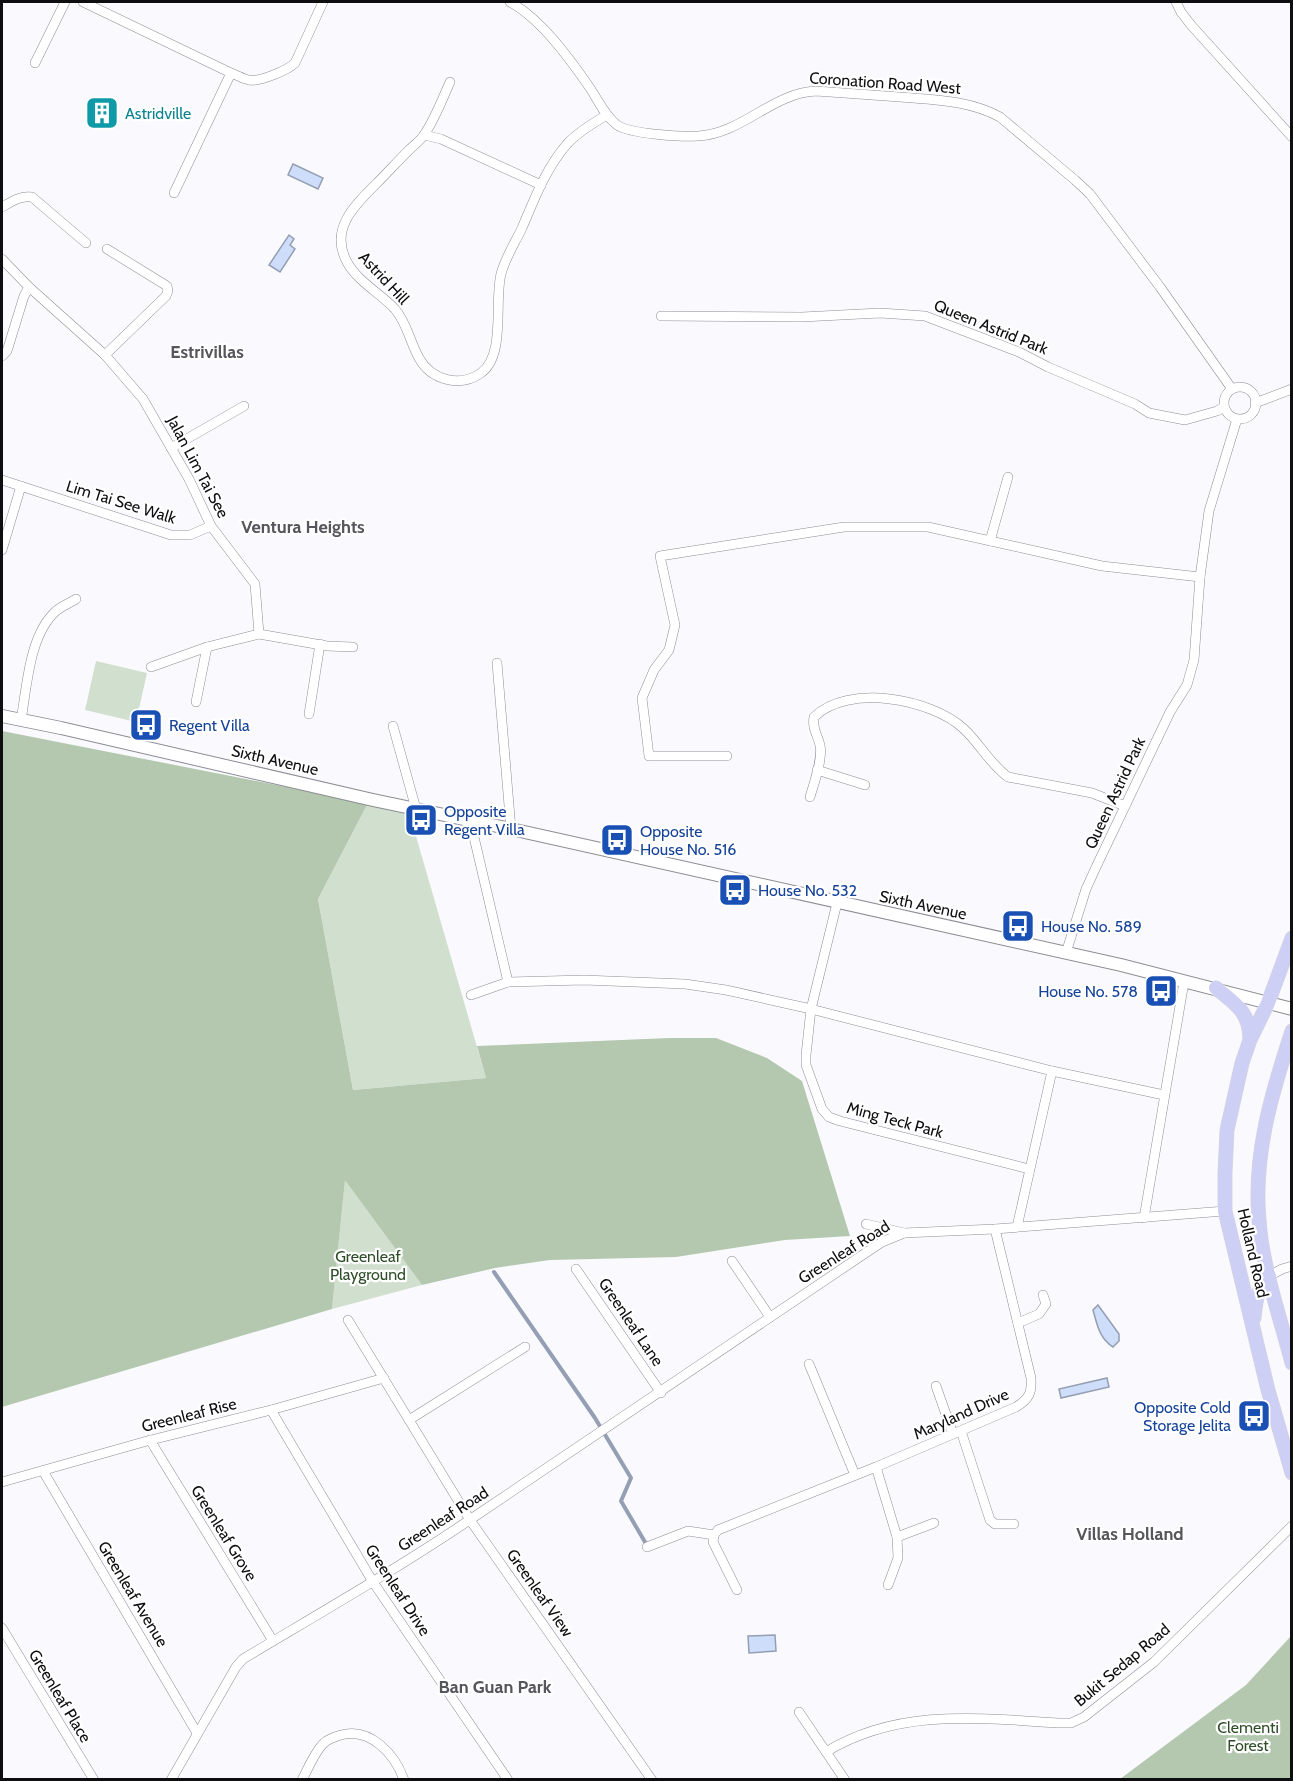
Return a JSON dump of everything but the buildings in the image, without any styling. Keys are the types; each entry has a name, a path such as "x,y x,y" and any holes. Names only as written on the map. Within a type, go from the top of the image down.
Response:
{"main road":[{"name":"Sixth Avenue","path":"2,716 1121,965 1292,1009"},
{"name":"Holland Road","path":"1292,938 1268,1003 1250,1040 1242,1063 1227,1130 1225,1211 1276,1422 1292,1473"},
{"path":"1216,988 1242,1009 1250,1027 1250,1040"},
{"name":"Holland Road","path":"1292,1031 1277,1079 1263,1137 1258,1179 1258,1220 1263,1249 1292,1363"},
{"path":"1253,1329 1257,1294 1269,1276"}],"street":[{"path":"35,63 65,2"},
{"path":"83,2 249,80 295,63 323,2"},
{"name":"Coronation Road West","path":"510,2 531,17 550,36 580,74 607,115 626,130 663,135 707,135 735,126 787,97 802,92 816,91 939,100 973,105 1000,117 1090,194 1160,287 1232,390"},
{"path":"1176,2 1191,25 1292,137"},
{"path":"174,193 231,73"},
{"path":"450,82 424,135 441,139 541,185"},
{"name":"Astrid Hill","path":"424,135 351,209 342,229 341,244 348,264 355,273 403,320 425,368 436,376 456,381 466,380 478,376 489,367 496,347 501,275 541,185 559,154 569,142 587,127 607,115"},
{"path":"2,207 26,196 32,197 86,243"},
{"path":"105,355 166,296 168,291 167,286 107,249"},
{"name":"Jalan Lim Tai See","path":"2,259 29,287 105,355 143,399 189,478 211,526 255,584 260,634"},
{"path":"2,356 7,351 24,296 29,287"},
{"name":"Queen Astrid Park","path":"661,316 802,317 880,313 925,316 1019,352 1135,404 1149,413 1185,420 1224,407"},
{"path":"1241,388 1252,394 1255,408 1249,416 1237,419 1228,414 1224,407 1225,397 1232,390 1241,388"},
{"path":"1255,403 1292,389"},
{"path":"171,448 244,406"},
{"name":"Queen Astrid Park","path":"1066,953 1086,889 1170,712 1187,684 1194,660 1200,577 1209,511 1237,419"},
{"path":"990,541 1008,477"},
{"name":"Lim Tai See Walk","path":"2,480 171,535 190,535 211,526"},
{"path":"2,550 21,486"},
{"path":"727,756 649,756 642,698 654,670 669,650 675,625 660,556 844,527 928,528 1102,566 1200,577"},
{"path":"21,720 35,644 56,612 76,599"},
{"path":"151,667 207,647 260,634 320,644 353,646"},
{"path":"309,714 320,644"},
{"path":"196,702 207,647"},
{"path":"497,663 511,828"},
{"path":"810,797 820,746 813,723 814,717 832,704 864,697 906,702 934,709 964,728 999,770 1008,777 1092,793 1125,806"},
{"path":"393,726 416,809"},
{"path":"817,770 865,785"},
{"path":"470,820 508,982"},
{"name":"Ming Teck Park","path":"837,903 811,1010 806,1065 818,1102 829,1117 1029,1170"},
{"path":"471,994 508,982 584,980 684,984 726,990 1052,1071 1164,1095"},
{"path":"1144,1218 1184,982"},
{"path":"1017,1227 1052,1071"},
{"path":"866,1224 904,1233 995,1229 1225,1211"},
{"name":"Maryland Drive","path":"714,1534 718,1530 855,1476 1023,1403 1031,1393 1031,1378 995,1229"},
{"name":"Greenleaf Road","path":"171,1779 236,1667 243,1659 373,1582 470,1520 882,1242 904,1233"},
{"path":"732,1262 770,1317"},
{"path":"1269,1276 1292,1266"},
{"name":"Greenleaf Lane","path":"576,1269 661,1393"},
{"path":"1018,1323 1039,1314 1046,1304 1043,1295"},
{"name":"Greenleaf View","path":"348,1320 470,1520 652,1779"},
{"path":"410,1420 525,1347"},
{"path":"808,1364 855,1476"},
{"name":"Greenleaf Rise","path":"2,1482 384,1378"},
{"path":"936,1386 957,1432 990,1520 995,1524 1014,1524"},
{"name":"Greenleaf Drive","path":"271,1410 373,1582 508,1779"},
{"name":"Greenleaf Grove","path":"150,1440 273,1641"},
{"path":"876,1467 897,1537 898,1558 888,1585"},
{"name":"Greenleaf Avenue","path":"43,1471 197,1732"},
{"path":"897,1537 934,1523"},
{"name":"Bukit Sedap Road","path":"826,1752 865,1733 910,1723 967,1717 1071,1723 1084,1717 1154,1662 1292,1526"},
{"path":"647,1547 688,1531 714,1534 713,1542 737,1590"},
{"name":"Greenleaf Place","path":"2,1628 94,1779"},
{"path":"798,1712 845,1779"},
{"path":"302,1779 323,1743 333,1737 357,1734 376,1742 394,1758 404,1779"}],"green space":[{"path":"96,661 147,673 136,722 85,710"},
{"path":"2,731 368,803 318,899 353,1090 486,1078 477,1046 716,1038 767,1058 802,1081 850,1236 785,1240 676,1257 550,1260 495,1268 422,1285 345,1180 332,1309 2,1407"},
{"path":"368,803 409,812 486,1078 353,1090 318,899"},
{"name":"Greenleaf Playground","path":"345,1179 422,1285 332,1309"},
{"name":"Clementi Forest","path":"1291,1636 1291,1779 1120,1779 1246,1685"}],"water":[{"path":"293,164 323,178 318,189 288,175"},
{"path":"289,235 294,239 290,245 295,249 280,272 269,265"},
{"path":"1098,1305 1119,1334 1119,1341 1113,1347 1102,1335 1097,1325 1093,1310"},
{"path":"1107,1378 1109,1387 1061,1398 1059,1389"},
{"path":"775,1635 776,1651 749,1653 748,1636"}],"waterway":[{"path":"494,1272 595,1418 631,1478 621,1501 645,1542"}],"place":[{"name":"Astridville","path":"102,113"},
{"name":"Regent Villa","path":"146,725"},
{"name":"Opposite Regent Villa","path":"421,820"},
{"name":"Opposite House No. 516","path":"617,840"},
{"name":"House No. 532","path":"735,890"},
{"name":"House No. 589","path":"1018,926"},
{"name":"House No. 578","path":"1161,991"},
{"name":"Opposite Cold Storage Jelita","path":"1254,1416"}],"district":[{"name":"Estrivillas","path":"207,352"},
{"name":"Ventura Heights","path":"303,527"},
{"name":"Villas Holland","path":"1130,1534"},
{"name":"Ban Guan Park","path":"495,1687"}]}
